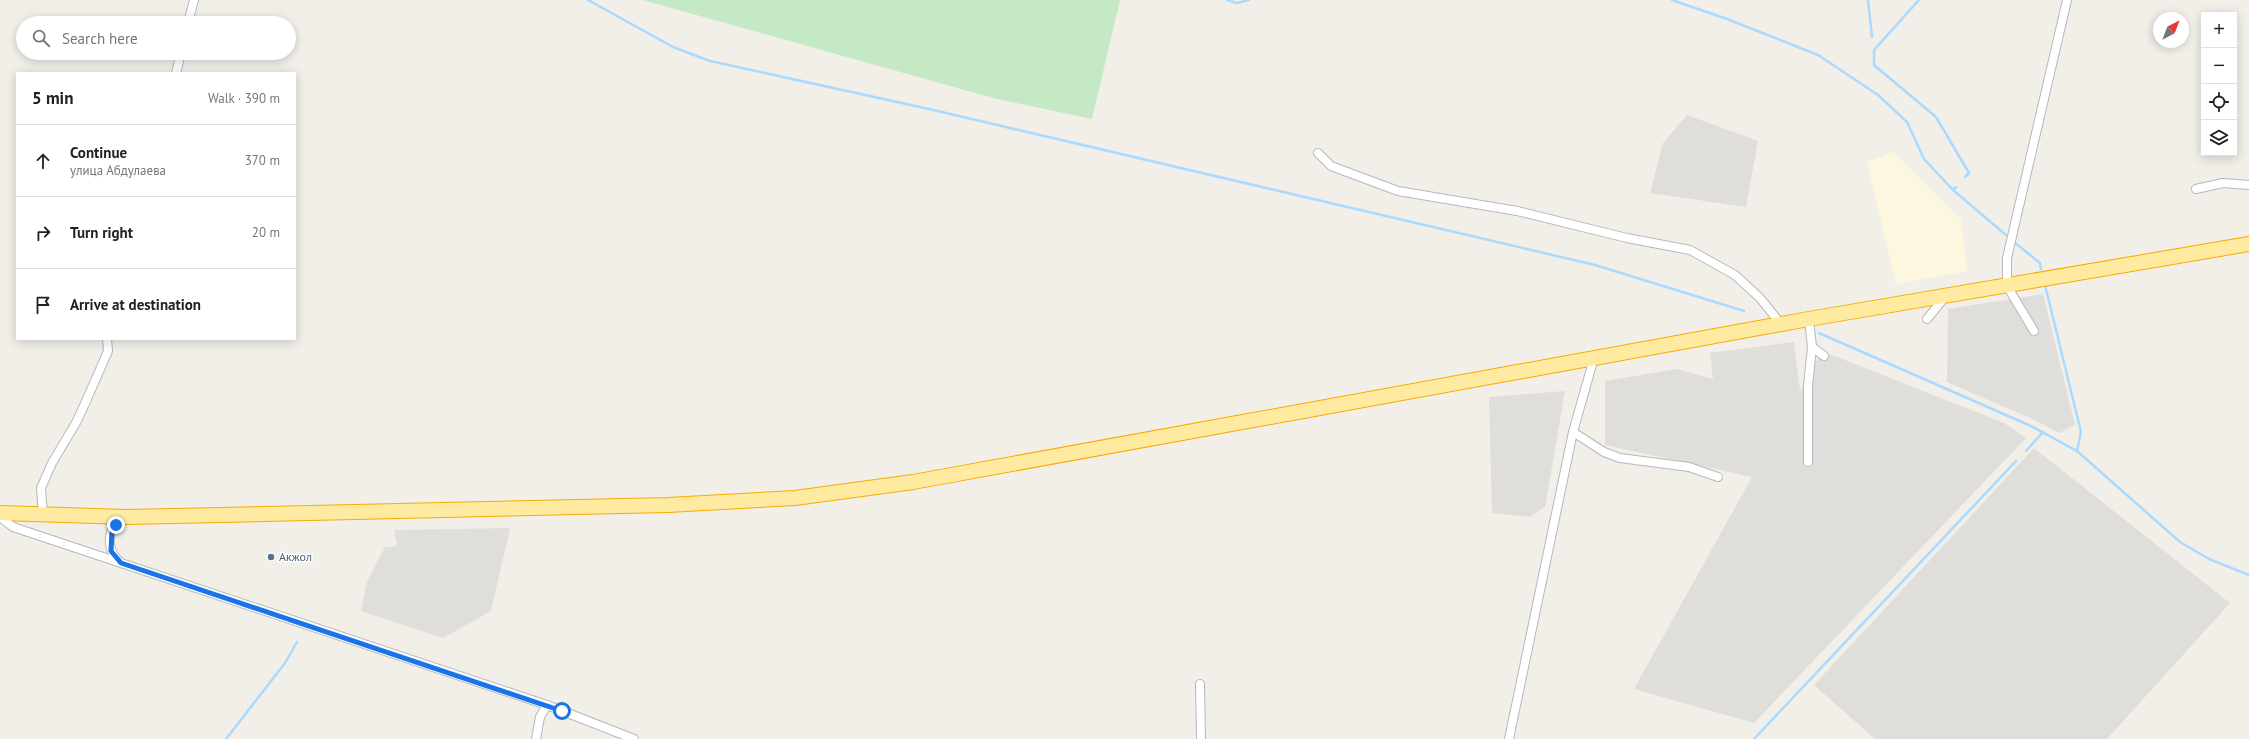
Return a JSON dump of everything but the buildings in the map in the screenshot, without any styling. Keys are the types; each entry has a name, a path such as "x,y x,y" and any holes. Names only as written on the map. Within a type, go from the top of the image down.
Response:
{"highway":[{"path":"0,512 43,516 127,517 676,504 822,495 914,482 1809,319 2249,244"}],"street":[{"path":"190,16 194,0"},
{"path":"2034,331 2007,286 2008,248 2068,0"},
{"path":"176,72 179,60"},
{"path":"1318,153 1331,166 1398,190 1517,211 1627,238 1690,250 1735,275 1760,298 1781,324"},
{"path":"2196,189 2223,183 2249,185"},
{"path":"1927,319 1945,296"},
{"path":"1808,462 1808,386 1812,347 1809,319"},
{"path":"43,516 41,488 52,463 77,422 108,351 107,340"},
{"path":"1812,347 1824,356"},
{"path":"1509,739 1573,432 1594,358"},
{"path":"1573,432 1604,452 1620,458 1689,467 1718,477"},
{"path":"0,517 13,527 547,705 634,739"},
{"path":"121,563 111,551 110,540 114,527 127,517"},
{"path":"1200,684 1201,739"},
{"path":"536,739 540,717 547,705"}],"shaded area":[{"path":"1687,115 1758,141 1746,207 1650,193 1663,143"},
{"path":"1893,152 1961,220 1967,271 1896,284 1867,162"},
{"path":"2043,294 2075,425 2059,433 2030,418 1947,382 1948,309"},
{"path":"1794,342 1800,391 1822,351 2004,423 2026,438 1754,723 1634,689 1752,477 1605,445 1605,381 1677,369 1713,379 1710,353"},
{"path":"1565,391 1545,507 1530,517 1492,513 1489,397"},
{"path":"2034,448 2230,603 2107,739 1875,739 1814,685"},
{"path":"510,528 491,611 443,638 361,611 367,582 385,547 397,546 394,530"}],"green space":[{"path":"643,0 1120,0 1092,119 993,98"}],"waterway":[{"path":"588,0 673,47 710,61 929,109 1595,265 1744,311"},
{"path":"1227,0 1237,3 1249,0"},
{"path":"1672,0 1727,19 1818,55 1878,95 1907,122 1924,159 1953,190 2006,235"},
{"path":"1868,0 1872,37"},
{"path":"1919,0 1874,50 1874,65 1936,117 1969,173 1965,177"},
{"path":"1953,190 1956,187"},
{"path":"2014,242 2040,263 2041,269"},
{"path":"2045,285 2081,432 2077,451"},
{"path":"1819,333 2031,426 2077,451 2180,542 2209,559 2249,575"},
{"path":"2026,451 2043,432"},
{"path":"1754,739 2016,461"},
{"path":"226,739 285,663 297,642"}],"place":[{"name":"Акжол","path":"271,557"}],"route":[{"path":"116,525 112,531 110,540 111,551 114,557 121,563 562,711"}]}
